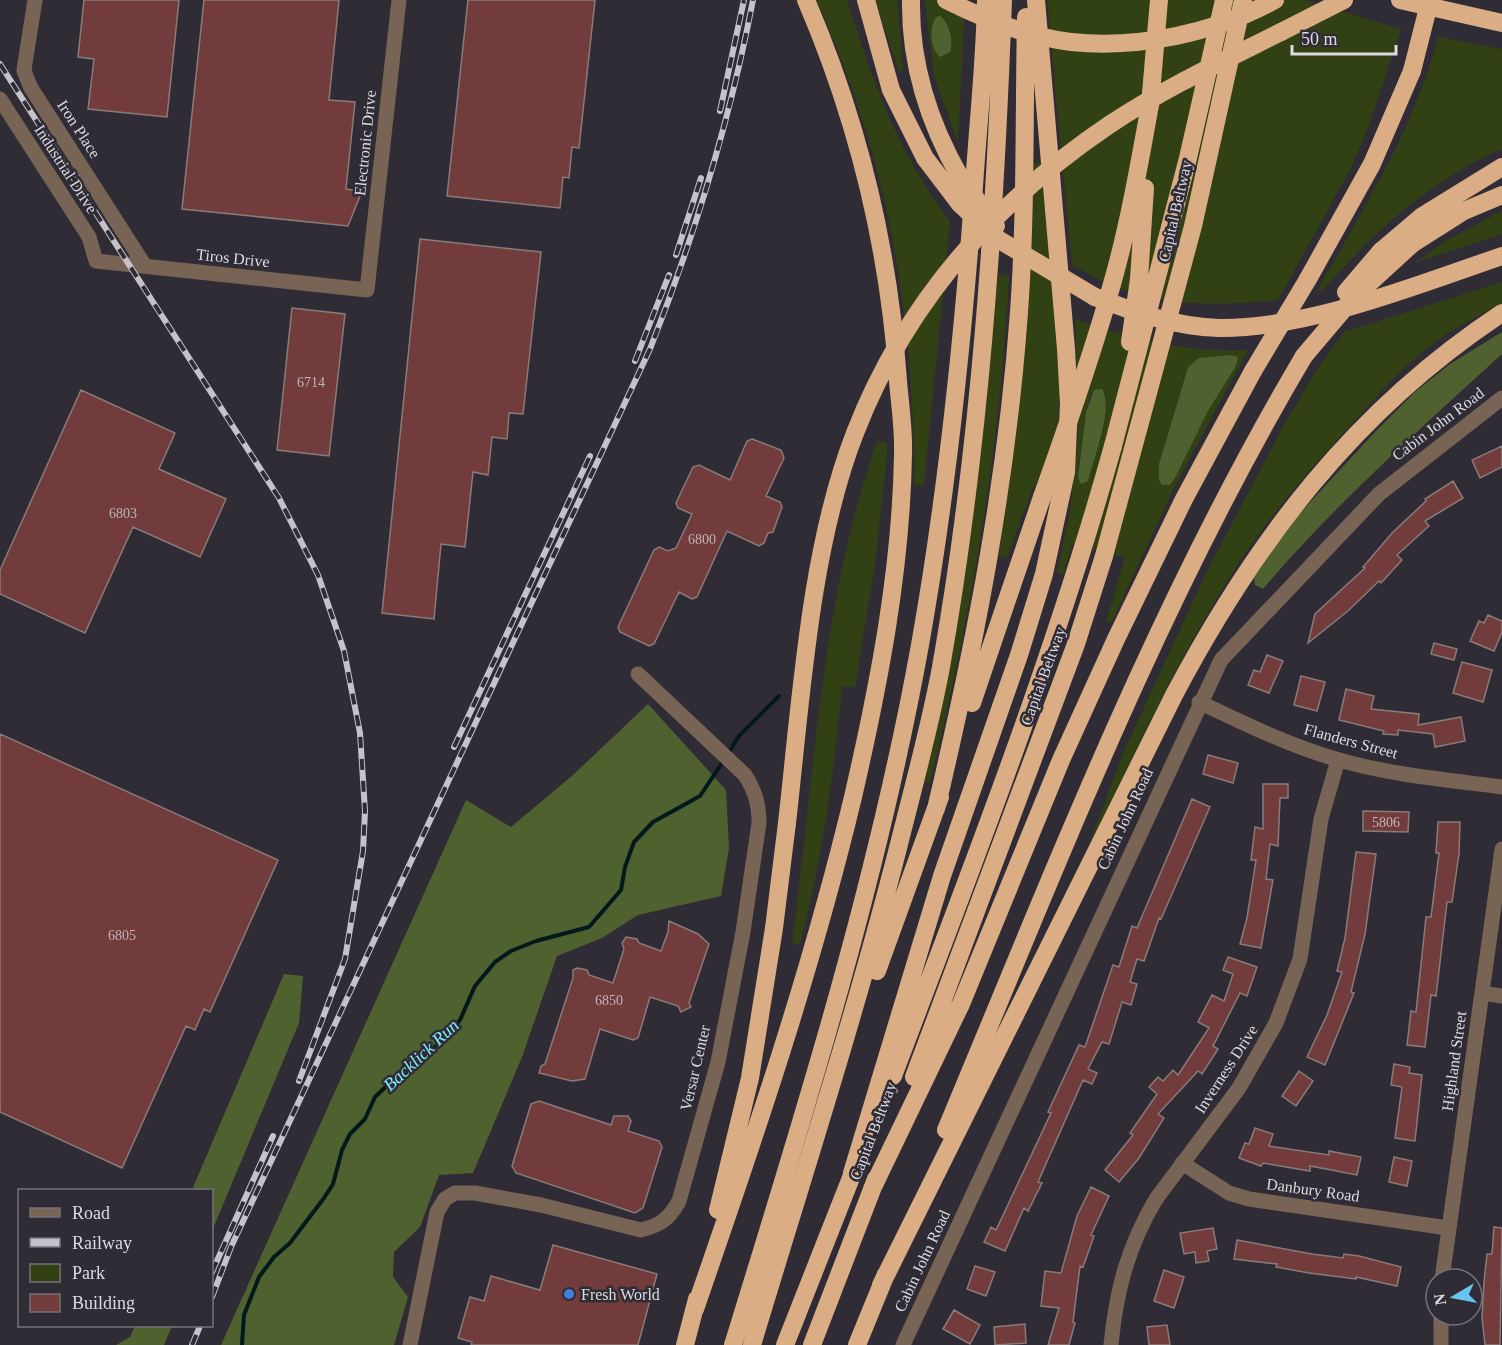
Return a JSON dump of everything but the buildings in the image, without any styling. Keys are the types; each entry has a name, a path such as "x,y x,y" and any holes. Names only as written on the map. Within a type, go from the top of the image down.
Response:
{"highway":[{"path":"695,1309 774,1081 826,904 874,705 897,566 903,452 893,318 878,228 858,143 830,55 806,0"},
{"path":"866,0 891,90 925,158 960,204 996,238 1095,297 1142,315 1218,328 1262,324 1341,308 1502,256"},
{"path":"911,0 919,76 937,135 960,177 993,225 1046,269"},
{"path":"946,0 975,15 1016,29 1070,42 1116,42 1178,35 1226,21 1275,0"},
{"path":"733,1345 848,959 882,823 920,645 947,468 959,361 969,253 986,0"},
{"path":"752,1345 830,1097 880,918 940,669 961,534 985,313 995,192 1003,0"},
{"path":"936,808 971,662 992,549 1014,370 1020,310 1027,0"},
{"path":"785,1345 852,1173 942,876 1019,655 1053,541 1066,472 1069,404 1066,349 1036,0"},
{"path":"1113,446 1139,279 1159,0"},
{"path":"852,1173 870,1137 977,858 1033,704 1085,548 1188,158 1224,0"},
{"name":"Capital Beltway","path":"812,1345 1060,687 1104,556 1192,226 1243,0"},
{"path":"685,1345 750,1078 774,928 818,579 833,507 854,435 881,373 914,317 954,263 1014,198 1110,124 1195,75 1344,0"},
{"path":"1400,0 1502,23"},
{"path":"872,1189 961,1004 1061,760 1111,649 1184,499 1253,371 1308,279 1372,164 1412,71 1430,0"},
{"path":"830,1097 936,808 1071,418 1113,283 1130,212 1150,105"},
{"path":"857,1345 1085,795 1148,652 1225,495 1335,305 1381,251 1421,217 1502,167"},
{"path":"1304,357 1354,297 1412,244 1464,212 1502,195"},
{"path":"881,1285 1174,694 1198,649 1249,567 1318,474 1376,412 1430,364 1502,313"}],"street":[{"name":"Iron Place","path":"35,0 24,71 30,88 145,266"},
{"name":"Electronic Drive","path":"367,291 399,0"},
{"name":"Industrial Drive","path":"0,99 89,237 96,261"},
{"name":"Tiros Drive","path":"96,261 367,291"},
{"name":"Cabin John Road","path":"903,1345 1214,671 1228,652 1379,494 1502,398"},
{"name":"Versar Center","path":"410,1345 422,1297 426,1261 437,1212 445,1199 455,1193 475,1192 541,1205 641,1230 656,1226 670,1217 679,1201 718,1062 743,932 759,806 753,788 735,765 638,674"},
{"name":"Flanders Street","path":"1199,702 1267,734 1338,760 1392,772 1502,787"},
{"name":"Inverness Drive","path":"1111,1345 1120,1277 1129,1250 1151,1207 1260,1055 1291,987 1306,930 1321,819 1338,760"},
{"name":"Highland Street","path":"1443,1267 1502,849"},
{"path":"1482,993 1502,996"},
{"name":"Danbury Road","path":"1182,1163 1229,1193 1249,1199 1448,1228"},
{"path":"1441,1327 1441,1345"}],"green space":[{"path":"816,0 847,0 866,59 901,143 915,169 950,221 924,486 914,484 909,358 892,236 879,176 862,117 841,58"},
{"path":"875,0 897,0 903,71 899,71"},
{"path":"925,0 965,0 958,142 934,76","holes":["942,18 951,32 952,43 937,54 932,32"]},
{"path":"1047,0 1304,0 1401,29 1368,128 1351,168 1278,300 1200,304 1160,299 1116,287 1072,265"},
{"path":"941,16 947,24 952,42 950,52 940,57 932,44 932,33 936,17"},
{"path":"1438,37 1502,49 1502,149 1451,176 1427,192 1383,228 1323,290 1317,291 1386,168 1416,104"},
{"path":"1033,163 1044,163 1060,389 1054,488 1033,487 1007,558 999,555 1013,457 1023,360"},
{"path":"1502,211 1502,234 1414,263 1446,241"},
{"path":"998,275 1009,276 999,405 991,468 971,594 945,720 930,783 922,782 985,404"},
{"path":"1502,282 1502,303 1443,337 1412,361 1316,463 1268,522 1224,586 1188,648 1093,840 1091,839 1124,751 1207,571 1284,425 1315,372 1344,332"},
{"path":"1075,319 1117,333 1181,347 1248,350 1175,486 1111,623 1106,621 1125,558 1072,544 1063,575 1057,572 1070,511 1078,439","holes":["1229,355 1236,366 1217,392 1175,478 1159,464 1186,371 1199,358","1091,393 1105,400 1104,411 1097,443 1081,484 1078,478 1086,412"]},
{"path":"1502,332 1502,354 1349,497 1263,589 1255,585 1254,578 1288,526 1376,431 1415,392 1450,364"},
{"path":"1229,355 1238,357 1236,366 1208,411 1175,478 1170,485 1162,485 1159,480 1159,464 1188,367 1199,358"},
{"path":"1102,389 1106,408 1104,421 1088,481 1081,484 1078,478 1086,412 1094,390"},
{"path":"877,441 887,442 887,456 875,564 855,687 842,686 826,816 815,881 800,945 792,943 831,627 858,502"},
{"path":"648,704 726,790 729,848 721,896 638,915 602,938 557,956 522,1057 473,1173 439,1175 420,1227 394,1252 393,1277 408,1297 394,1345 221,1345 466,800 511,827 573,775"},
{"path":"284,974 303,976 299,1023 213,1229 213,1189 192,1189"},
{"path":"135,1327 172,1327 164,1345 116,1345 130,1337"}],"waterway":[{"name":"Backlick Run","path":"728,754 738,737 779,696"},
{"name":"Backlick Run","path":"242,1345 244,1315 259,1277 274,1257 290,1243 324,1198 333,1184 342,1150 350,1134 365,1119 375,1097 406,1067 434,1048 450,1032 460,1020 475,986 495,962 511,951 536,941 589,927 621,890 625,867 634,842 653,822 700,796 724,760"}],"railway":[{"path":"720,111 744,0"},
{"path":"213,1294 231,1247 650,349 682,263 710,177 734,89 753,0"},
{"path":"0,64 279,498 318,575 344,651 360,733 365,811 363,851 345,959 299,1081"},
{"path":"676,255 701,178"},
{"path":"635,361 669,275"},
{"path":"454,747 590,456"},
{"path":"213,1270 273,1136"},
{"path":"192,1345 200,1327"}],"place":[{"name":"Fresh World","path":"569,1294"}]}
